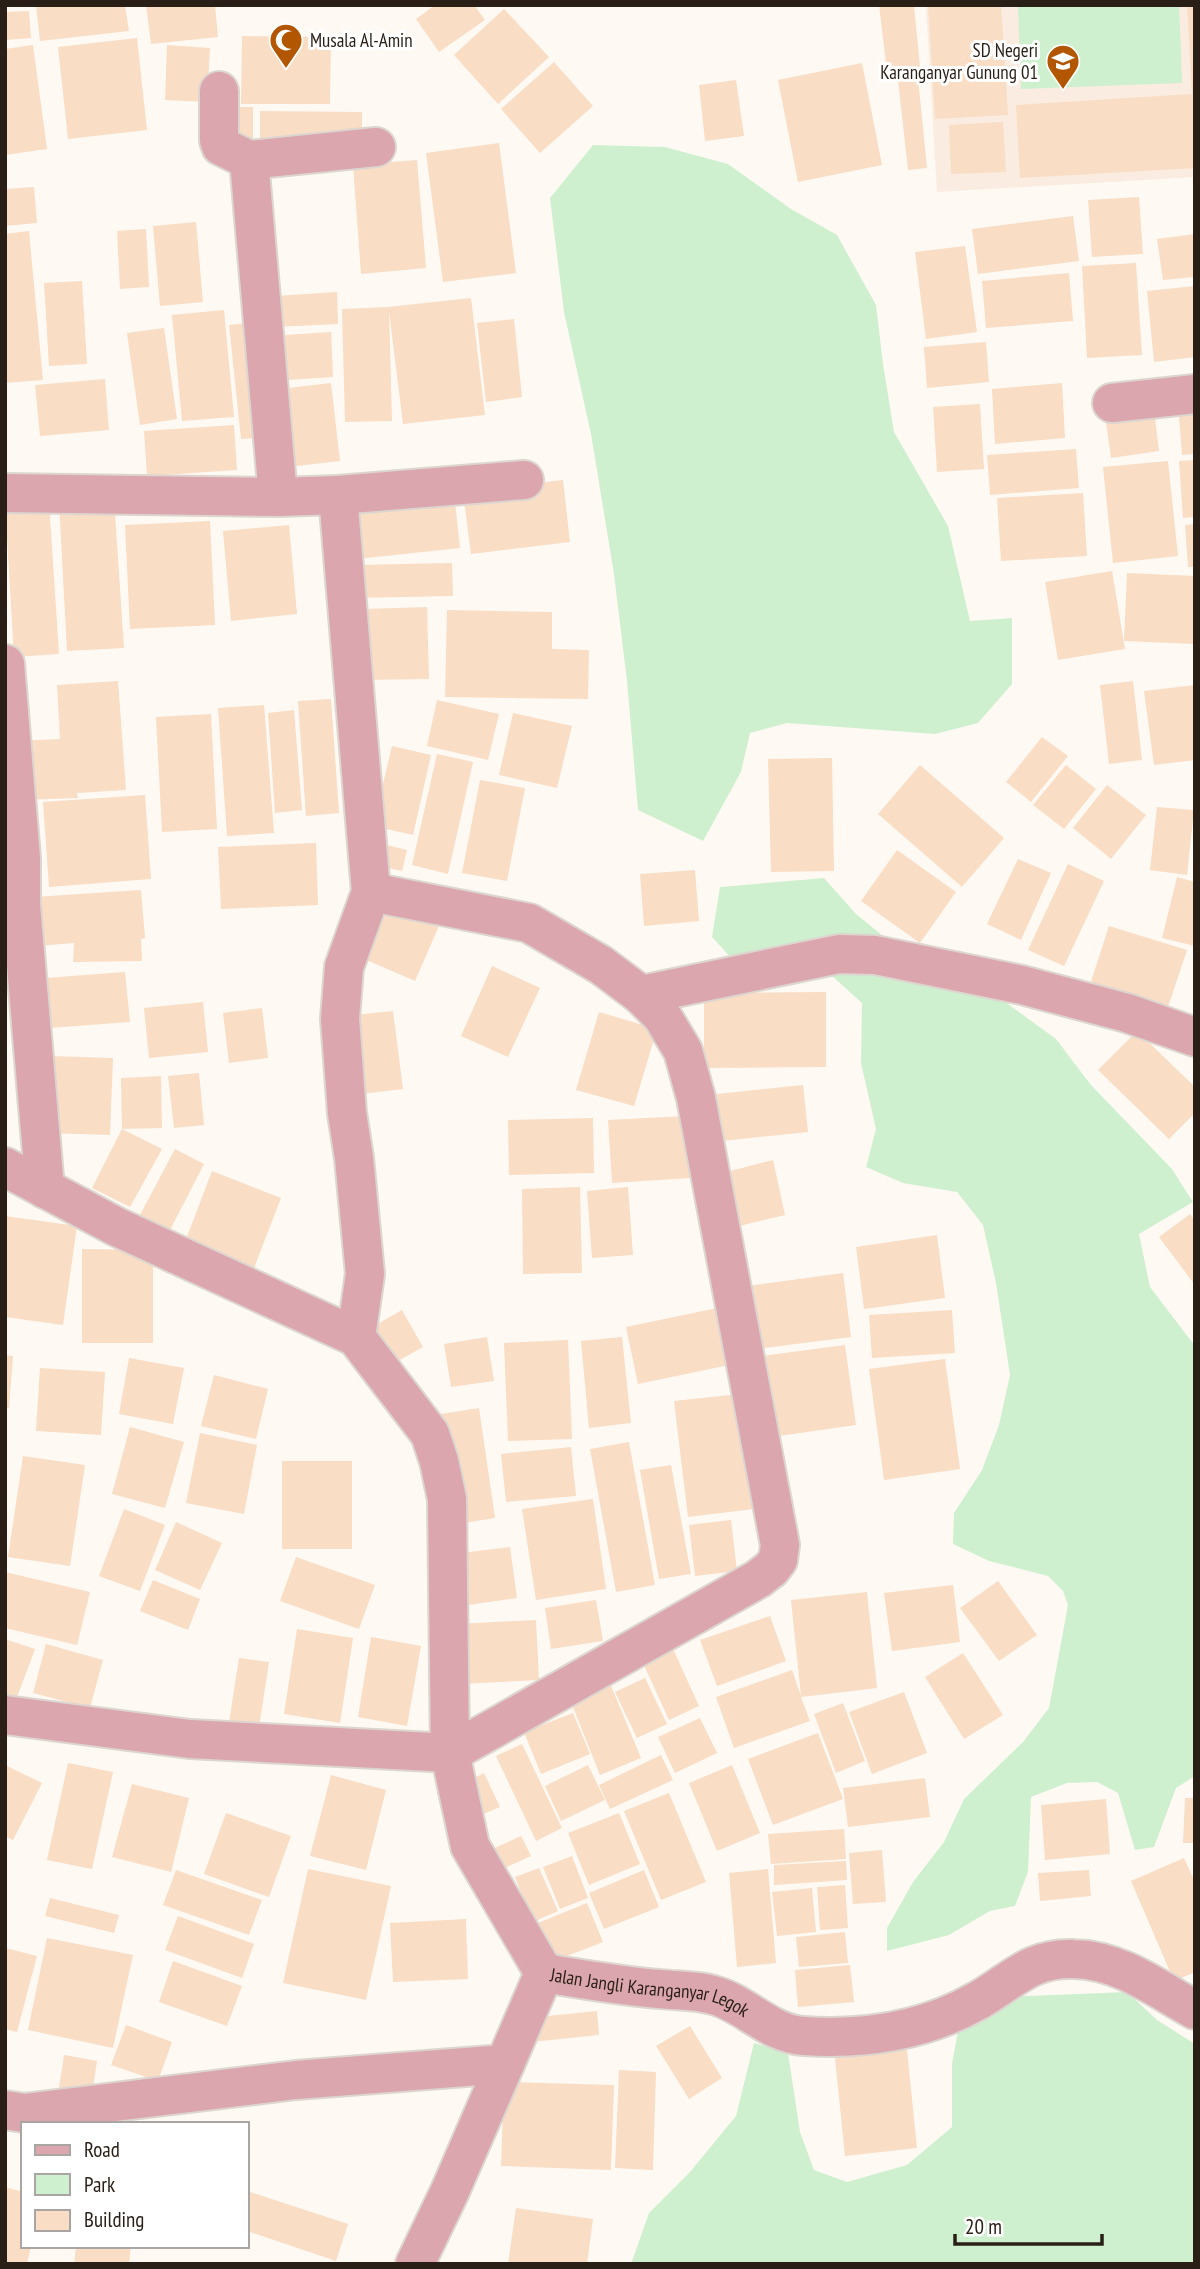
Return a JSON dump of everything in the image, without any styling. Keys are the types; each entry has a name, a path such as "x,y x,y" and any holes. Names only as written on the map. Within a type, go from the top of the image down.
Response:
{"street":[{"path":"219,91 221,146 249,160 376,147"},
{"path":"249,160 278,497"},
{"path":"1112,402 1195,394"},
{"path":"5,493 278,497 338,495 524,480"},
{"path":"338,495 371,892 344,967 340,1019 347,1113 365,1274 356,1337"},
{"path":"6,686 45,1189"},
{"path":"5,1715 190,1739 450,1753 758,1579 772,1569 780,1553 764,1453 696,1098 683,1051 662,1016 641,995 601,965 529,923 371,892"},
{"path":"641,995 839,954 875,954 1022,985 1127,1013 1195,1037"},
{"path":"5,1167 117,1227 356,1337 430,1434 447,1499 450,1753 471,1846 544,1973"},
{"name":"Jalan Jangli Karanganyar Legok","path":"415,2264 450,2191 544,1973 716,1995 770,2025 803,2036 886,2034 915,2028 978,2001 1028,1967 1055,1960 1074,1959 1114,1965 1195,2010"},
{"path":"5,2110 24,2113 296,2080 505,2064"}],"shaded area":[{"name":"SD Negeri Karanganyar Gunung 01","path":"926,5 1195,5 1195,177 937,192"}],"green space":[{"path":"1018,5 1179,5 1182,83 1021,89"},
{"path":"593,145 665,147 728,164 791,209 837,235 876,305 894,432 948,526 970,621 1012,618 1012,684 978,723 935,734 787,723 750,733 741,772 703,841 638,810 627,681 614,574 591,434 564,312 550,198"},
{"path":"824,878 856,914 915,962 993,993 1056,1039 1091,1085 1172,1169 1193,1202 1139,1234 1150,1287 1195,1346 1195,1776 1176,1788 1154,1847 1135,1850 1118,1793 1097,1782 1067,1783 1031,1797 1028,1872 1015,1906 990,1911 949,1935 887,1951 887,1928 913,1882 944,1842 964,1799 1023,1742 1049,1708 1068,1605 1063,1591 1048,1576 989,1561 953,1544 954,1513 982,1470 999,1425 1010,1375 996,1283 983,1225 957,1192 903,1183 866,1167 876,1129 861,1063 862,1003 831,975 744,972 712,937 720,887"},
{"path":"1127,1992 1157,2020 1195,2044 1195,2264 631,2264 649,2213 690,2172 736,2116 754,2043 788,2053 800,2132 814,2170 847,2182 907,2165 952,2127 952,2064 963,2004 1005,1997"}],"building":[{"path":"36,5 125,5 129,31 40,41"},
{"path":"146,5 215,5 218,37 151,44"},
{"path":"435,5 474,5 485,20 439,52 416,19"},
{"path":"879,5 914,5 920,67 887,71"},
{"path":"928,5 1001,5 1008,115 935,119"},
{"path":"1187,5 1195,5 1195,168 1020,178 1016,105 1192,94"},
{"path":"504,9 549,57 498,104 454,55"},
{"path":"29,11 31,38 5,40 5,12"},
{"name":"Musala Al-Amin","path":"242,36 331,37 330,104 241,104"},
{"path":"137,38 147,130 68,139 58,47"},
{"path":"33,45 47,149 5,155 5,49"},
{"path":"167,45 210,48 207,102 165,100"},
{"path":"554,62 593,106 540,153 501,109"},
{"path":"862,63 882,165 798,182 778,80"},
{"path":"918,78 927,168 908,170 898,80"},
{"path":"736,80 744,136 705,141 699,85"},
{"path":"227,107 253,107 253,141 226,141"},
{"path":"260,111 362,112 362,145 260,144"},
{"path":"1003,122 1006,172 951,174 949,125"},
{"path":"499,143 516,273 443,282 426,153"},
{"path":"417,160 426,268 361,274 353,165"},
{"path":"34,187 37,223 5,226 5,189"},
{"path":"1139,197 1143,254 1092,257 1088,200"},
{"path":"1073,216 1079,261 978,274 972,229"},
{"path":"196,222 203,302 160,306 153,226"},
{"path":"146,229 149,287 120,289 117,231"},
{"path":"29,231 43,380 5,383 5,234"},
{"path":"1195,234 1195,277 1163,280 1157,239"},
{"path":"965,246 977,332 926,339 915,252"},
{"path":"1136,263 1142,355 1087,358 1082,266"},
{"path":"1069,273 1073,321 986,328 982,281"},
{"path":"82,281 87,364 49,366 44,283"},
{"path":"1195,286 1195,357 1154,362 1147,291"},
{"path":"337,292 338,324 275,327 274,296"},
{"path":"471,298 485,415 403,424 389,311 392,421 345,422 342,309"},
{"path":"224,310 234,417 182,421 172,315"},
{"path":"514,319 522,397 486,402 477,323"},
{"path":"256,322 268,437 241,439 229,325"},
{"path":"164,328 177,419 140,425 127,333"},
{"path":"331,332 333,377 273,381 270,336"},
{"path":"986,342 989,382 927,388 924,347"},
{"path":"105,379 109,430 40,436 35,385"},
{"path":"331,383 340,461 279,468 271,390"},
{"path":"1062,383 1065,438 995,444 992,389"},
{"path":"1153,402 1159,451 1111,458 1104,408"},
{"path":"1195,403 1195,454 1182,455 1178,404"},
{"path":"980,404 984,469 937,472 933,407"},
{"path":"234,425 237,470 147,476 144,431"},
{"path":"1076,449 1079,488 990,495 987,455"},
{"path":"1195,460 1195,517 1183,518 1179,461"},
{"path":"1168,461 1178,556 1113,563 1103,467"},
{"path":"563,480 570,542 471,554 463,492"},
{"path":"454,493 460,548 357,559 352,504"},
{"path":"1083,493 1087,556 1001,561 997,498"},
{"path":"114,499 124,648 67,651 59,503"},
{"path":"49,501 59,654 14,657 5,504"},
{"path":"210,521 215,625 130,629 125,525"},
{"path":"1195,524 1195,567 1188,567 1185,525"},
{"path":"289,525 297,614 231,621 223,531"},
{"path":"452,563 453,596 355,598 354,565"},
{"path":"1112,571 1125,649 1058,660 1045,582"},
{"path":"1127,573 1195,576 1194,644 1124,641"},
{"path":"427,607 429,679 364,680 363,609"},
{"path":"447,610 552,612 552,649 589,650 588,699 445,697"},
{"path":"118,681 126,790 77,793 78,798 19,800 16,741 60,739 57,685"},
{"path":"1133,681 1142,760 1109,764 1100,685"},
{"path":"1195,685 1195,760 1154,765 1144,691"},
{"path":"331,699 339,813 306,816 298,701"},
{"path":"437,700 499,714 488,760 427,746"},
{"path":"264,705 274,833 227,836 218,708"},
{"path":"294,710 302,810 275,813 268,713"},
{"path":"513,713 572,726 557,788 499,775"},
{"path":"211,714 217,829 162,832 156,717"},
{"path":"1042,737 1068,756 1031,802 1006,782"},
{"path":"392,746 431,755 413,835 373,826"},
{"path":"437,754 473,762 448,874 412,865"},
{"path":"832,758 834,871 771,872 768,759"},
{"path":"920,765 1004,838 962,887 878,814"},
{"path":"1066,765 1096,789 1064,829 1033,805"},
{"path":"480,780 525,788 507,881 462,873"},
{"path":"1107,785 1146,815 1111,859 1073,828"},
{"path":"145,795 151,879 49,887 43,802"},
{"path":"1157,807 1194,810 1187,875 1150,870"},
{"path":"316,843 318,905 221,909 218,847"},
{"path":"379,843 407,850 402,871 374,865"},
{"path":"897,850 956,892 920,943 861,901"},
{"path":"1018,859 1051,873 1021,940 987,924"},
{"path":"1068,864 1104,881 1064,966 1028,950"},
{"path":"695,870 699,921 644,926 640,874"},
{"path":"1177,877 1195,882 1195,946 1162,938"},
{"path":"141,890 145,938 141,939 142,961 73,962 74,943 37,946 34,897"},
{"path":"387,904 439,926 415,981 362,958"},
{"path":"1109,926 1187,950 1164,1019 1087,994"},
{"path":"492,966 540,988 508,1057 461,1036"},
{"path":"125,972 130,1022 49,1028 45,978"},
{"path":"826,992 826,1067 704,1068 704,993"},
{"path":"203,1002 208,1052 149,1058 144,1008"},
{"path":"262,1008 268,1058 229,1063 223,1013"},
{"path":"393,1011 403,1089 353,1095 344,1016"},
{"path":"599,1012 657,1029 634,1106 576,1090"},
{"path":"1137,1031 1195,1087 1195,1113 1169,1139 1098,1070"},
{"path":"50,1056 113,1058 110,1135 47,1133"},
{"path":"199,1073 204,1125 174,1128 168,1076"},
{"path":"161,1076 162,1128 122,1129 121,1078"},
{"path":"803,1085 808,1132 722,1141 717,1094"},
{"path":"686,1116 690,1178 612,1183 608,1120"},
{"path":"593,1118 594,1173 509,1175 508,1120"},
{"path":"122,1129 162,1149 130,1207 92,1188"},
{"path":"175,1149 204,1164 170,1230 140,1215"},
{"path":"773,1160 785,1215 731,1228 719,1174"},
{"path":"212,1171 281,1198 254,1268 185,1242"},
{"path":"580,1187 582,1273 523,1274 522,1189"},
{"path":"628,1187 633,1255 592,1258 587,1191"},
{"path":"1190,1214 1195,1220 1195,1285 1159,1237"},
{"path":"5,1216 77,1226 63,1325 5,1317"},
{"path":"937,1235 945,1298 864,1309 856,1247"},
{"path":"82,1249 153,1250 153,1343 82,1343"},
{"path":"843,1273 851,1337 756,1349 748,1286"},
{"path":"722,1307 734,1364 638,1384 626,1327"},
{"path":"402,1310 423,1347 387,1367 367,1330"},
{"path":"952,1310 955,1353 872,1358 869,1315"},
{"path":"487,1337 494,1381 451,1387 444,1344"},
{"path":"622,1337 631,1423 589,1428 581,1341"},
{"path":"568,1340 572,1439 508,1441 504,1343"},
{"path":"845,1345 856,1425 772,1437 762,1356"},
{"path":"5,1355 13,1356 9,1408 5,1408"},
{"path":"129,1358 184,1368 173,1424 119,1414"},
{"path":"945,1359 960,1469 884,1480 869,1369"},
{"path":"40,1368 105,1372 101,1435 36,1431"},
{"path":"214,1375 268,1389 256,1439 201,1426"},
{"path":"749,1393 762,1508 688,1517 674,1401"},
{"path":"479,1408 495,1518 458,1524 441,1414"},
{"path":"130,1427 184,1442 165,1508 112,1494"},
{"path":"200,1433 257,1445 244,1514 186,1503"},
{"path":"629,1442 655,1585 616,1592 590,1449"},
{"path":"571,1447 576,1496 506,1502 501,1454"},
{"path":"23,1456 85,1465 70,1566 8,1557"},
{"path":"282,1461 352,1461 352,1549 282,1549"},
{"path":"671,1465 691,1574 659,1579 640,1470"},
{"path":"593,1499 606,1589 536,1600 522,1509"},
{"path":"124,1509 165,1525 140,1591 99,1576"},
{"path":"731,1520 737,1571 695,1576 689,1525"},
{"path":"176,1522 222,1543 200,1590 155,1570"},
{"path":"510,1547 517,1598 461,1606 453,1554"},
{"path":"296,1557 375,1585 359,1629 280,1601"},
{"path":"5,1572 90,1592 77,1645 5,1628"},
{"path":"153,1580 200,1599 188,1630 140,1611"},
{"path":"998,1581 1037,1635 999,1661 960,1608"},
{"path":"953,1585 960,1642 892,1651 884,1593"},
{"path":"867,1592 877,1688 801,1697 810,1721 734,1748 716,1697 792,1670 801,1696 791,1600"},
{"path":"596,1600 603,1641 551,1649 545,1608"},
{"path":"770,1616 786,1661 717,1686 700,1640"},
{"path":"536,1620 539,1680 460,1684 457,1624"},
{"path":"297,1629 353,1638 340,1723 284,1714"},
{"path":"371,1637 421,1646 407,1726 358,1717"},
{"path":"5,1639 35,1649 16,1700 5,1696"},
{"path":"46,1644 103,1660 90,1708 33,1693"},
{"path":"673,1649 699,1706 669,1720 643,1663"},
{"path":"963,1653 1003,1715 964,1739 925,1677"},
{"path":"239,1658 269,1662 258,1734 228,1729"},
{"path":"645,1678 667,1724 637,1738 615,1692"},
{"path":"609,1681 641,1758 600,1775 569,1697"},
{"path":"904,1692 927,1753 872,1774 849,1712"},
{"path":"843,1703 865,1761 836,1773 814,1714"},
{"path":"573,1713 590,1754 541,1774 524,1732"},
{"path":"700,1718 717,1753 675,1773 658,1737"},
{"path":"818,1733 843,1799 773,1825 748,1759"},
{"path":"522,1744 562,1828 536,1841 496,1756"},
{"path":"661,1755 673,1780 610,1809 599,1785"},
{"path":"68,1763 113,1772 92,1869 47,1860"},
{"path":"5,1765 42,1783 13,1840 5,1836"},
{"path":"588,1765 605,1800 561,1821 545,1786"},
{"path":"732,1765 760,1833 717,1851 689,1783"},
{"path":"484,1773 500,1807 479,1816 464,1783"},
{"path":"331,1775 386,1790 366,1870 310,1856"},
{"path":"925,1778 930,1817 848,1827 843,1788"},
{"path":"132,1784 189,1798 171,1872 112,1857"},
{"path":"669,1793 706,1882 661,1900 624,1811"},
{"path":"1185,1798 1195,1798 1195,1843 1183,1843"},
{"path":"1106,1799 1110,1854 1045,1860 1041,1805"},
{"path":"226,1813 291,1836 269,1897 204,1874"},
{"path":"619,1813 640,1864 589,1885 568,1833"},
{"path":"844,1829 846,1859 771,1864 768,1834"},
{"path":"521,1836 531,1856 496,1872 486,1852"},
{"path":"882,1850 886,1902 853,1904 849,1853"},
{"path":"572,1856 588,1898 560,1909 543,1867"},
{"path":"1184,1858 1195,1882 1195,1972 1174,1981 1131,1881"},
{"path":"846,1861 847,1880 774,1885 774,1865"},
{"path":"539,1868 558,1911 533,1922 515,1877"},
{"path":"308,1869 391,1886 366,2000 283,1983"},
{"path":"768,1869 776,1963 737,1967 729,1873"},
{"path":"176,1870 262,1900 249,1935 163,1905"},
{"path":"644,1870 659,1907 604,1929 589,1893"},
{"path":"1089,1870 1091,1896 1040,1901 1038,1873"},
{"path":"845,1885 848,1928 820,1930 817,1887"},
{"path":"812,1888 816,1932 777,1936 772,1892"},
{"path":"50,1898 119,1915 114,1933 45,1916"},
{"path":"587,1903 603,1942 554,1961 538,1923"},
{"path":"178,1916 254,1944 242,1978 165,1950"},
{"path":"466,1919 468,1979 393,1982 390,1923"},
{"path":"845,1932 848,1963 799,1967 796,1937"},
{"path":"47,1938 133,1955 113,2048 28,2030"},
{"path":"5,1948 37,1956 17,2032 5,2029"},
{"path":"173,1961 242,1986 227,2026 159,2002"},
{"path":"850,1965 854,2002 798,2007 795,1970"},
{"path":"597,2011 599,2035 531,2042 528,2018"},
{"path":"126,2025 172,2042 158,2081 111,2065"},
{"path":"690,2026 722,2078 689,2099 656,2046"},
{"path":"906,2040 917,2148 845,2156 834,2048"},
{"path":"64,2055 97,2061 92,2094 59,2088"},
{"path":"619,2070 656,2072 653,2170 615,2168"},
{"path":"504,2082 614,2085 611,2170 501,2166"},
{"path":"5,2187 21,2191 21,2248 31,2248 27,2264 5,2264"},
{"path":"248,2191 348,2224 336,2261 248,2231"},
{"path":"516,2208 593,2219 587,2264 508,2264"},
{"path":"76,2248 131,2248 129,2264 74,2264"}],"place":[{"name":"Musala Al-Amin","path":"286,70"},
{"name":"SD Negeri Karanganyar Gunung 01","path":"1063,91"}]}
